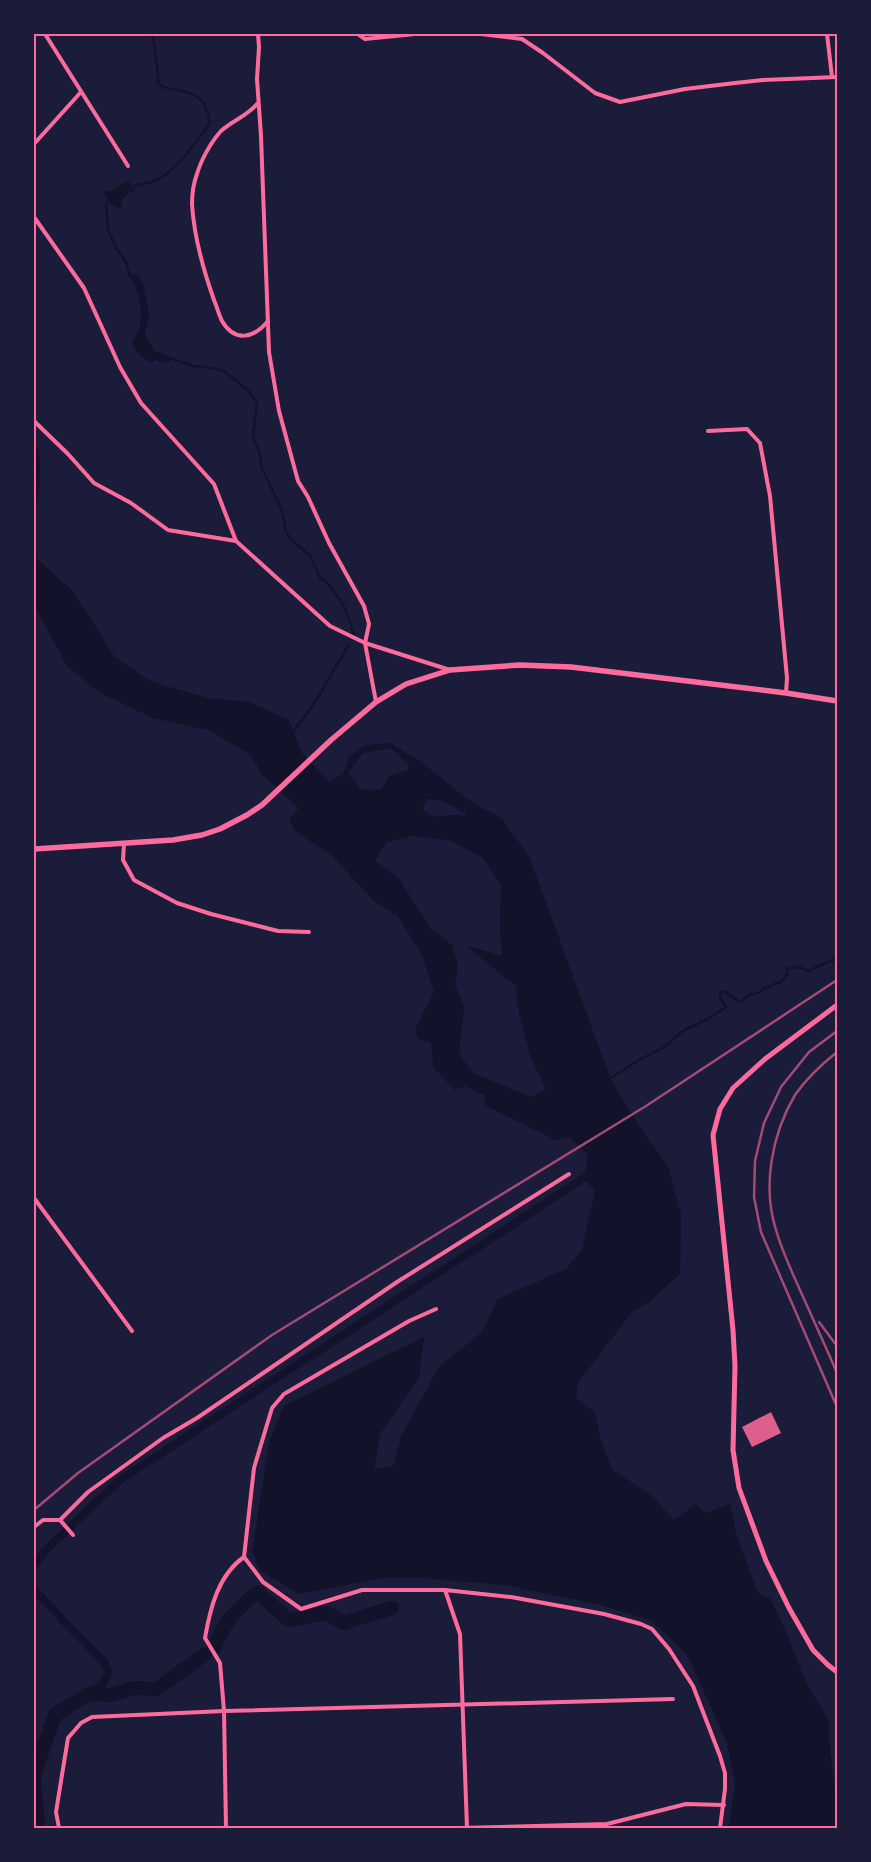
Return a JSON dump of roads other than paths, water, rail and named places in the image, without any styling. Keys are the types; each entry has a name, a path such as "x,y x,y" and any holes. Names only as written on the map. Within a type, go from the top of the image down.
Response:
{"main road":[{"path":"34,849 124,844 202,835 237,821 262,804 331,740 376,702 406,684 450,670 512,665 571,667 837,701"},
{"path":"837,1005 765,1060 733,1088 720,1109 713,1135 733,1330 735,1391 732,1450 739,1488 766,1561 789,1608 813,1650 837,1672"}],"street":[{"path":"44,34 128,166"},
{"path":"258,34 258,104 261,136 269,352 279,410 298,481 364,606 369,624 366,643 376,702"},
{"path":"358,34 365,39 415,34"},
{"path":"481,34 522,39 595,93 620,102 684,89 735,83 837,77"},
{"path":"827,34 832,77"},
{"path":"34,144 80,92"},
{"path":"258,104 240,119 222,130 216,138 196,174 192,202 195,234 222,321 233,333 247,336 260,332 268,321"},
{"path":"34,217 84,288 120,367 141,403 214,484 236,540 330,626 366,643 450,670"},
{"path":"34,421 94,483 131,503 168,530 236,540"},
{"path":"708,430 747,429 760,443 770,496 787,678 786,693"},
{"path":"124,844 123,860 134,880 177,903 211,914 278,931 309,932"},
{"path":"34,1527 43,1520 60,1520 88,1492 163,1438 197,1418 397,1282 569,1174"},
{"path":"34,1198 132,1332"},
{"path":"436,1309 409,1321 284,1394 272,1408 254,1468 244,1557 263,1582 301,1609 362,1590 444,1590 511,1597 604,1614 652,1629 693,1686 711,1729 725,1773 724,1805 720,1828"},
{"path":"60,1520 73,1535"},
{"path":"226,1828 224,1711 220,1663 205,1638 210,1610 222,1583 234,1564 244,1557"},
{"path":"444,1590 460,1634 468,1828"},
{"path":"59,1828 56,1812 68,1738 86,1719 99,1716 673,1699"},
{"path":"460,1828 607,1824 686,1804 724,1805"}],"waterway":[{"path":"130,187 157,180 172,169 210,123 206,108 199,98 188,92 163,87 158,83 153,34 147,36 146,34"},
{"path":"110,199 106,203 108,229 115,246 126,262 130,275"},
{"path":"174,359 192,366 224,371 250,392 257,404 253,436 260,454 261,466 282,511 286,531 290,539 310,555 321,580 324,579 339,599 349,618 354,635"},
{"path":"292,733 314,704 349,644"},
{"path":"609,1079 664,1047 684,1030 708,1019 726,1007 720,998 720,993 725,991 741,1002 747,996 782,981 787,975 787,969 798,967 808,971 837,958"},
{"path":"34,1565 48,1548 120,1480 584,1178 590,1172"},
{"path":"34,1590 104,1662 109,1673 102,1684 90,1693"},
{"path":"214,1648 222,1631 232,1617 257,1592 289,1620 327,1613 343,1623 392,1608"},
{"path":"34,1775 55,1715 90,1693 110,1695 134,1688 157,1689 205,1654"},
{"path":"34,1779 38,1828"}],"railway":[{"path":"34,1510 78,1473 272,1335 646,1106 837,980"},
{"path":"837,1031 809,1052 781,1087 764,1123 755,1161 754,1197 761,1232 837,1407"},
{"path":"837,1052 804,1083 787,1110 775,1143 770,1178 772,1213 781,1245 837,1373"},
{"path":"819,1322 837,1346"}]}
